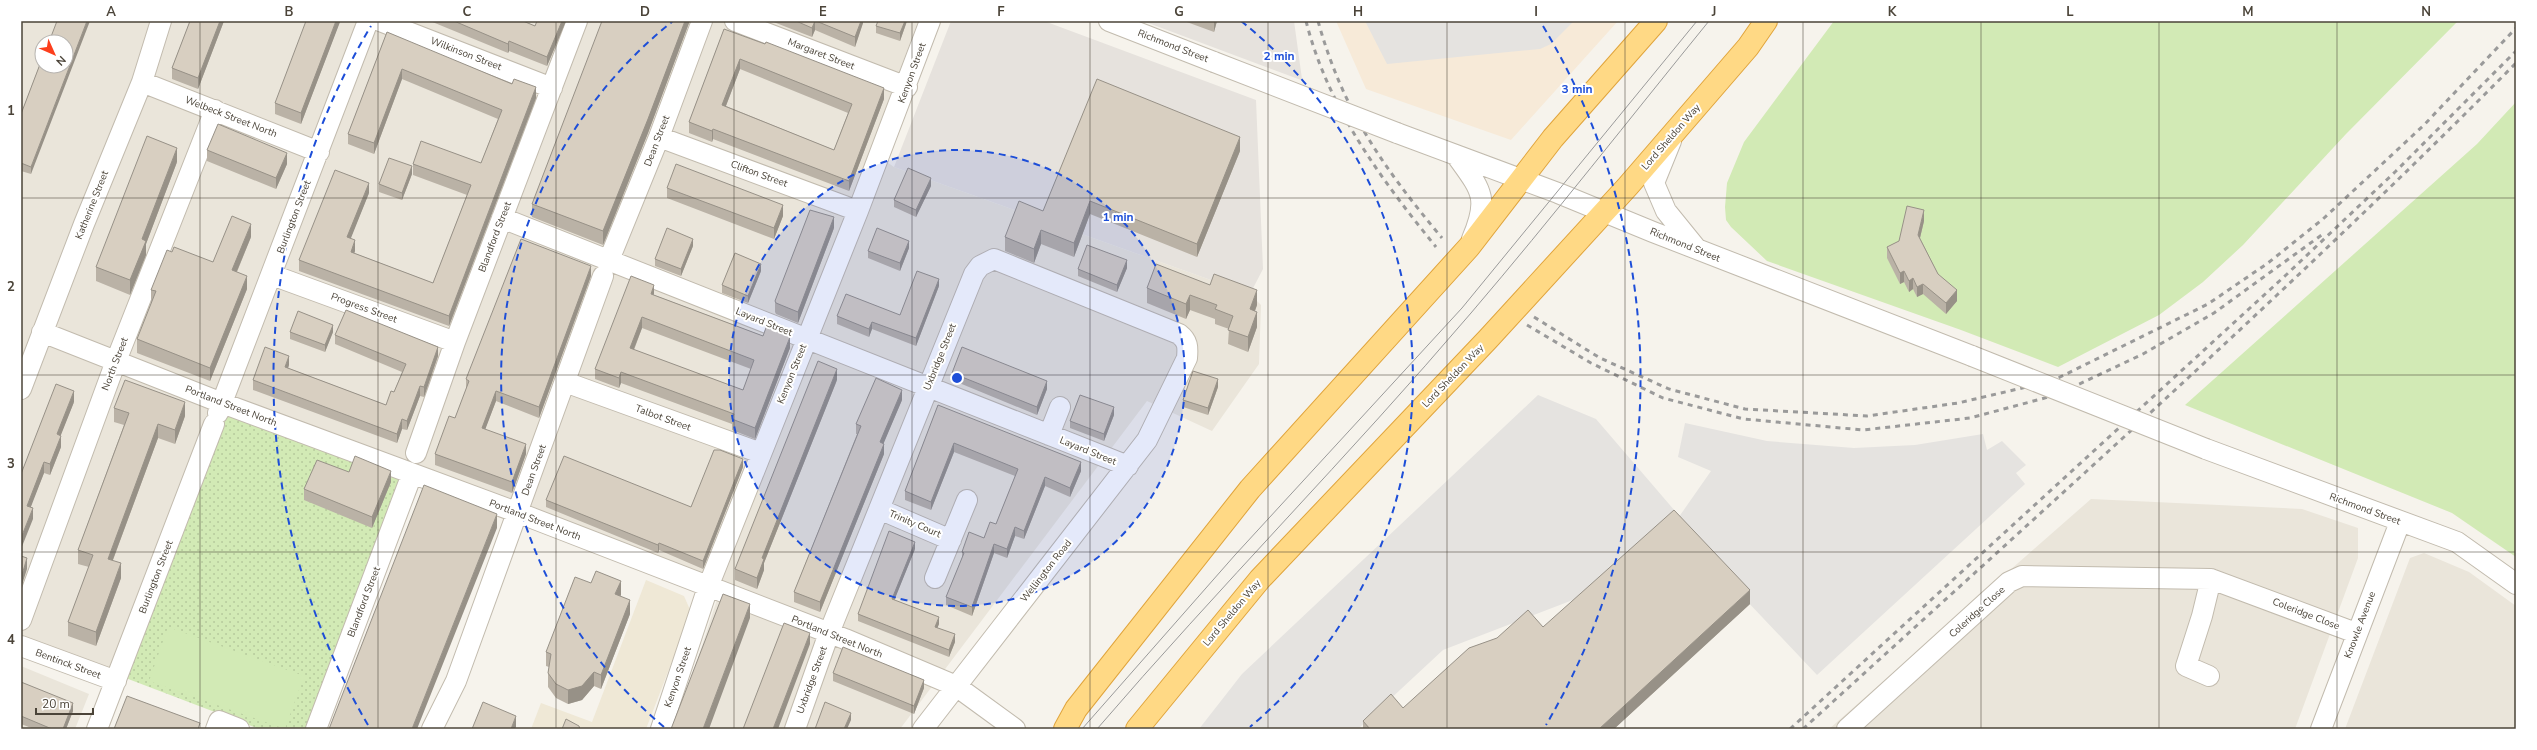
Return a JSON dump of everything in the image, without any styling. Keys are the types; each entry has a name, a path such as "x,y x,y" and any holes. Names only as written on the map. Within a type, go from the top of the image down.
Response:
{"highway":[{"path":"1065,729 1076,710 1250,489 1469,247 1553,138 1656,21"},
{"name":"Lord Sheldon Way","path":"1137,729 1260,579 1488,339 1674,135 1748,47 1766,21"}],"street":[{"name":"Katherine Street","path":"21,389 42,332 142,82 161,21"},
{"name":"Burlington Street","path":"97,729 368,21"},
{"name":"Wilkinson Street","path":"380,21 552,88"},
{"name":"Blandford Street","path":"416,453 455,342 577,21"},
{"name":"Dean Street","path":"432,729 456,681 519,513 606,268 659,137 702,21"},
{"name":"Margaret Street","path":"735,21 907,87"},
{"name":"Kenyon Street","path":"661,729 708,587 760,453 907,87 930,21"},
{"name":"Richmond Street","path":"1109,21 1522,180 2206,449 2457,542 2516,584"},
{"name":"Welbeck Street North","path":"142,82 319,152"},
{"name":"North Street","path":"21,620 116,361 215,110"},
{"path":"1674,135 1654,183 1666,212 1697,250"},
{"name":"Clifton Street","path":"659,137 858,211"},
{"path":"1456,155 1478,187 1483,204 1478,225 1469,247"},
{"name":"Layard Street","path":"502,218 606,268 806,338 1128,466"},
{"name":"Uxbridge Street","path":"795,729 829,633 974,274 980,266 994,259 1185,338 1188,345 1187,358 1164,410"},
{"name":"Progress Street","path":"272,275 455,342"},
{"name":"Portland Street North","path":"42,332 116,361 218,413 412,474 519,513 829,633 956,686 1015,729"},
{"name":"Talbot Street","path":"566,382 760,453"},
{"name":"Layard Street","path":"1049,435 1060,407"},
{"name":"Wellington Road","path":"923,729 1128,466 1147,440 1164,410"},
{"name":"Blandford Street","path":"316,729 412,474"},
{"name":"Trinity Court","path":"935,578 967,500"},
{"name":"Trinity Court","path":"879,509 951,540"},
{"name":"Knowle Avenue","path":"2321,729 2356,633 2400,522"},
{"name":"Coleridge Close","path":"1847,729 2009,582 2022,576 2211,579 2356,633"},
{"path":"2209,676 2186,666 2202,616 2211,579"},
{"name":"Bentinck Street","path":"21,646 116,681"},
{"path":"217,725 239,729"}],"shaded area":[{"path":"21,21 918,21 870,150 894,167 1250,294 1261,305 1259,364 1212,431 1147,401 900,729 675,729 722,584 426,469 113,673 21,639"},
{"path":"951,21 1044,21 1256,100 1263,269 1250,294 894,167"},
{"path":"1143,21 1294,21 1302,79 1301,80"},
{"path":"1336,21 1618,21 1511,140 1366,89"},
{"path":"1365,21 1574,21 1551,44 1540,49 1387,64"},
{"path":"1538,395 1596,419 1675,511 1578,598 1443,650 1358,729 1199,729 1242,674"},
{"path":"1685,423 1767,441 1854,448 1915,445 1983,434 1987,450 2002,441 2026,465 2016,473 2025,484 1817,675 1674,524 1711,471 1678,457"},
{"path":"2091,499 2302,509 2358,528 2358,558 2295,729 1829,729"},
{"path":"2424,553 2469,572 2516,606 2516,729 2345,729 2410,558"},
{"path":"646,580 684,596 691,612 646,729 531,729 541,703 592,722"},
{"path":"21,666 89,694 75,729 21,729"}],"green space":[{"path":"1834,21 2458,21 2346,134 2243,245 2203,282 2159,315 2058,367 1961,330 1767,261 1731,227 1726,220 1725,207 1727,183 1744,142"},
{"path":"2516,102 2516,557 2452,513 2185,405 2477,144"},
{"path":"227,405 405,477 308,729 259,729 123,677"},
{"path":"168,627 304,676 285,729 149,681"}],"building":[{"path":"57,21 87,21 74,55 74,34 52,34"},
{"path":"190,21 220,21 198,78 172,68"},
{"path":"306,21 336,21 301,113 275,103"},
{"path":"454,21 523,21 535,26 537,21 562,21 547,57 509,41 508,44"},
{"path":"602,21 685,21 603,231 532,204"},
{"path":"796,21 815,21 812,28"},
{"path":"816,21 861,21 855,37"},
{"path":"878,21 905,21 900,33 876,26"},
{"path":"724,29 765,44 766,42 884,88 849,181 713,129 712,131 689,122","holes":["740,59 852,104 834,150 722,105"]},
{"path":"387,32 512,84 514,79 536,87 449,316 299,260 335,170 369,183 347,237 355,240 351,252 433,283 471,185 413,164 421,141 481,163 502,110 402,69 374,143 348,134"},
{"path":"36,74 67,74 31,167 21,163 21,114"},
{"path":"1097,79 1240,137 1197,244 1090,201 1074,243 1041,230 1034,249 1005,237 1019,201 1043,211"},
{"path":"218,124 287,153 276,178 207,150"},
{"path":"147,136 177,148 142,239 146,241 130,280 96,267"},
{"path":"389,158 412,166 402,193 379,184"},
{"path":"676,164 783,205 774,228 667,188"},
{"path":"908,168 931,178 916,210 894,200"},
{"path":"1907,206 1924,210 1918,235 1938,274 1957,290 1946,303 1923,284 1917,287 1913,278 1909,281 1904,271 1900,273 1887,247 1899,241"},
{"path":"810,210 834,217 798,312 776,303 775,301"},
{"path":"232,216 251,224 232,270 247,276 210,368 137,339 156,291 151,290 167,250 172,252 174,247 213,262"},
{"path":"667,228 693,239 681,269 655,259"},
{"path":"877,228 909,241 900,263 868,251"},
{"path":"521,239 591,266 539,407 496,391 482,428 526,444 512,482 435,454 449,416 455,418 469,381 466,379"},
{"path":"1087,245 1127,260 1117,285 1078,269"},
{"path":"735,253 761,264 748,296 722,285"},
{"path":"1156,264 1210,285 1214,274 1257,290 1250,309 1257,312 1248,337 1228,330 1233,316 1215,309 1217,305 1190,295 1186,304 1147,288"},
{"path":"917,271 939,279 916,338 872,322 869,329 837,316 846,294 900,315"},
{"path":"631,276 654,285 651,294 763,336 767,325 790,333 790,337 755,428 732,419 734,414 621,372 619,378 595,369","holes":["642,317 754,360 743,390 630,348"]},
{"path":"346,310 438,347 424,387 420,386 407,421 402,419 397,434 253,380 265,347 289,356 285,367 386,405 391,391 394,392 406,364 335,335"},
{"path":"298,311 333,325 325,345 290,332"},
{"path":"962,347 1047,381 1037,407 952,373"},
{"path":"818,361 837,369 762,558 764,559 757,578 735,569"},
{"path":"1193,371 1218,379 1208,408 1183,400"},
{"path":"876,378 902,390 880,442 884,444 820,602 794,592 861,426 856,424"},
{"path":"125,380 185,402 175,430 158,424 108,559 121,563 96,632 68,622 93,555 78,550 129,413 114,408"},
{"path":"56,384 74,391 57,434 61,436 50,464 44,462 27,506 33,508 21,538 21,474"},
{"path":"1080,395 1114,407 1104,434 1070,421"},
{"path":"938,405 1081,462 1070,488 1045,477 1024,531 1015,527 1007,549 994,544 972,607 946,597 964,553 962,552 969,532 984,538 990,522 996,524 1018,469 954,443 931,502 905,491"},
{"path":"714,450 720,450 743,459 703,561 659,543 658,545 546,500 564,456 691,507"},
{"path":"355,456 391,471 372,517 304,489 317,460 349,472"},
{"path":"424,485 497,514 412,729 329,729"},
{"path":"1674,510 1750,590 1599,729 1370,729 1363,721 1391,694 1403,708 1469,648 1497,638 1528,610 1543,627"},
{"path":"889,531 915,542 892,599 939,617 935,627 955,634 949,650 858,614"},
{"path":"21,556 27,558 21,578"},
{"path":"596,571 621,581 615,594 630,600 601,675 594,672 582,686 568,690 556,684 548,673 551,654 546,652 575,577 591,583"},
{"path":"723,594 750,604 703,729 671,729"},
{"path":"784,623 810,633 773,729 743,729"},
{"path":"843,647 924,680 914,706 833,673"},
{"path":"21,682 73,703 63,729 52,729 21,716"},
{"path":"127,696 200,723 198,729 114,729"},
{"path":"483,702 516,716 511,729 472,729"},
{"path":"825,702 851,713 844,729 815,729"},
{"path":"566,719 579,726 580,729 562,729"}],"tram line":[{"path":"1082,729 1235,555 1462,308 1697,21"},
{"path":"1097,729 1190,624 1379,418 1471,313 1562,204 1709,21"}],"railway":[{"path":"1306,21 1316,53 1342,113 1376,169 1436,247"},
{"path":"1318,21 1328,53 1340,83 1367,137 1401,187 1442,238"},
{"path":"1534,317 1600,358 1669,389 1745,409 1867,416 1958,403 2052,381 2208,304 2268,263 2323,219 2424,125 2516,28"},
{"path":"1790,729 2286,275 2396,171 2516,51"},
{"path":"1803,729 2074,483 2342,234 2516,63"},
{"path":"1527,325 1591,363 1663,398 1744,419 1863,430 1970,418 2056,395 2143,354 2214,313 2323,234"}]}
